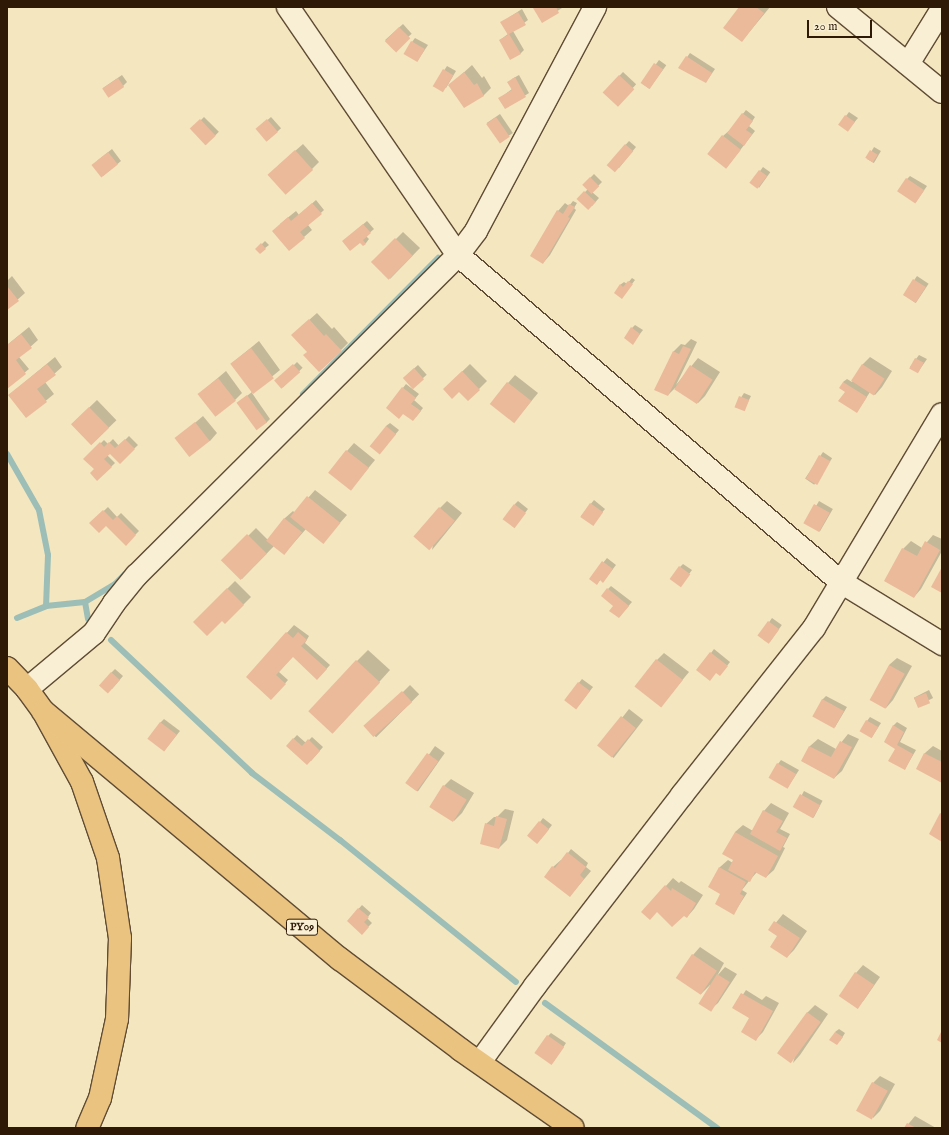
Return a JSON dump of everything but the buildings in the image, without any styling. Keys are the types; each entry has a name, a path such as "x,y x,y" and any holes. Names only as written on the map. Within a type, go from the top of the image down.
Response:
{"highway":[{"name":"PY09","path":"7,668 27,689 43,711 82,782 108,858 120,938 117,1019 100,1098 87,1128"},
{"name":"PY09","path":"43,711 340,959 573,1128"}],"street":[{"path":"288,7 458,255 841,582 942,644"},
{"path":"27,689 94,633 114,603 137,575 458,255 476,231 594,7"},
{"path":"838,7 942,92"},
{"path":"908,64 942,9"},
{"path":"480,1062 678,801 814,628 942,414"}],"waterway":[{"path":"303,394 438,258"},
{"path":"7,454 39,510 48,555 46,606"},
{"path":"88,619 85,602 115,584 125,574"},
{"path":"17,618 46,606 85,602"},
{"path":"111,640 252,773 340,840 516,982"},
{"path":"545,1003 717,1128"}]}
